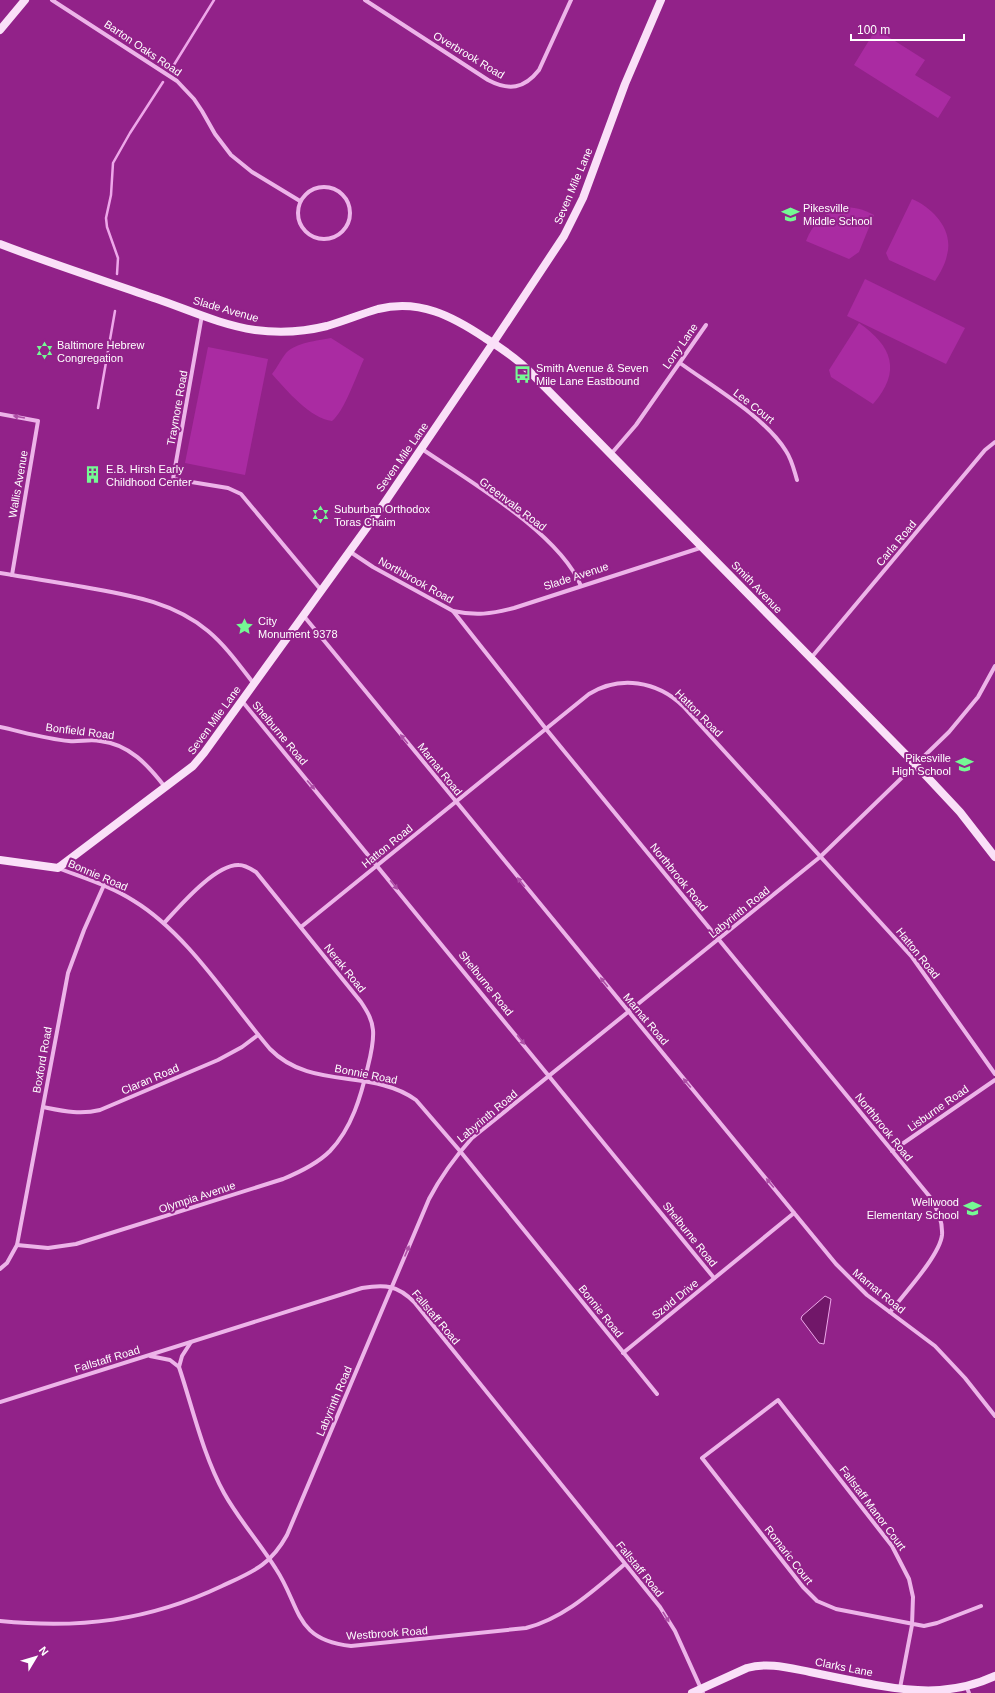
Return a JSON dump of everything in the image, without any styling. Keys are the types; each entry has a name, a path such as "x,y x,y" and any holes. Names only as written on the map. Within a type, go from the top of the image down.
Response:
{"street":[{"path":"0,30 25,0"},
{"name":"Barton Oaks Road","path":"52,0 177,81 194,99 214,134 231,155 252,172 300,201"},
{"name":"Overbrook Road","path":"365,0 488,80 505,87 521,85 534,76 539,70 571,0"},
{"name":"Seven Mile Lane","path":"58,868 199,760 421,449 551,258 574,217 625,84 661,0"},
{"path":"316,187 328,187 340,191 349,203 351,211 347,226 335,237 319,239 312,236 306,232 298,217 300,201 309,191 316,187"},
{"name":"Slade Avenue","path":"0,244 202,314 253,329 288,332 324,326 394,306 409,306 442,313 458,321 493,343"},
{"name":"Traymore Road","path":"202,314 173,479 228,488 241,494 321,590"},
{"name":"Lorry Lane","path":"611,454 636,425 706,325"},
{"name":"Smith Avenue","path":"493,343 523,364 916,764 960,812 995,857"},
{"name":"Lee Court","path":"680,363 754,416 774,434 787,452 797,480"},
{"name":"Wallis Avenue","path":"0,414 38,421 12,575"},
{"name":"Carla Road","path":"811,658 985,450 995,442"},
{"name":"Greenvale Road","path":"421,449 528,524 566,561 582,586"},
{"name":"Slade Avenue","path":"453,611 475,615 514,608 703,547"},
{"name":"Northbrook Road","path":"349,551 373,567 453,611 546,729 930,1197 936,1206 941,1226 942,1235 940,1244 931,1259 890,1312"},
{"name":"Shelburne Road","path":"0,573 124,594 167,606 208,631 254,684"},
{"name":"Marnat Road","path":"303,615 851,1281 940,1351 965,1378 995,1416"},
{"name":"Labyrinth Road","path":"0,1621 36,1625 73,1624 131,1617 172,1606 204,1594 247,1575 270,1560 280,1549 287,1536 435,1188 460,1151 472,1138 820,857 966,714 987,682 995,666"},
{"name":"Hatton Road","path":"301,927 588,694 607,685 629,682 654,687 665,692 683,706 912,957 995,1074"},
{"name":"Shelburne Road","path":"242,701 714,1278"},
{"name":"Bonfield Road","path":"0,727 70,741 99,740 123,747 142,761 165,787"},
{"path":"0,860 58,868"},
{"name":"Nerak Road","path":"164,923 199,887 226,868 238,865 244,866 256,872 361,1002 371,1018 374,1040 364,1082"},
{"name":"Bonnie Road","path":"58,868 104,885 134,900 164,923 190,951 277,1057 294,1068 313,1074 391,1087 408,1094 416,1100 460,1151 657,1394"},
{"name":"Boxford Road","path":"17,1245 68,973 84,930 104,885"},
{"name":"Claran Road","path":"43,1107 74,1113 87,1113 100,1110 218,1060 242,1047 258,1035"},
{"name":"Lisburne Road","path":"892,1151 995,1080"},
{"name":"Olympia Avenue","path":"17,1245 48,1248 76,1244 296,1174 319,1160 337,1143 351,1120 364,1082"},
{"name":"Szold Drive","path":"623,1352 794,1213"},
{"path":"0,1269 10,1258 17,1245"},
{"name":"Fallstaff Road","path":"0,1402 362,1288 383,1286 392,1287 403,1292 415,1303 660,1607 670,1624 702,1691"},
{"path":"148,1356 170,1360 179,1367 182,1356 191,1342"},
{"name":"Westbrook Road","path":"179,1367 215,1476 233,1509 270,1560 283,1581 298,1616 304,1626 320,1638 340,1645 351,1646 518,1630 535,1626 561,1614 626,1564"},
{"name":"Fallstaff Manor Court","path":"778,1400 899,1556 912,1588 914,1597 912,1624 900,1689"},
{"name":"Romaric Court","path":"778,1400 702,1458 802,1587 814,1598 825,1605 845,1612 924,1626 937,1623 981,1606"},
{"name":"Clarks Lane","path":"692,1693 702,1691 747,1668 767,1665 782,1666 900,1689 935,1693 968,1691 995,1676"}],"shaded area":[{"path":"876,29 925,60 915,75 951,97 938,118 854,65"},
{"path":"912,199 920,203 934,214 945,229 948,246 946,259 935,281 889,260 886,253"},
{"path":"842,207 851,207 874,215 859,252 849,259 806,241 812,229 820,220 830,212"},
{"path":"865,279 965,328 946,364 847,316"},
{"path":"859,323 879,341 886,350 889,360 890,370 888,381 873,404 831,377 829,370"},
{"path":"331,338 364,359 346,401 337,416 332,421 316,415 299,403 272,374 284,355 291,349 307,342"},
{"path":"208,347 268,359 245,475 185,463"},
{"path":"825,1296 831,1299 824,1344 819,1343 801,1319 802,1316"}],"waterway":[{"path":"172,68 214,0"},
{"path":"117,274 118,258 107,227 106,218 111,195 113,163 130,133 163,82"},
{"path":"98,408 115,311"}],"place":[{"name":"Pikesville Middle School","path":"790,214"},
{"name":"Baltimore Hebrew Congregation","path":"44,351"},
{"name":"Smith Avenue & Seven Mile Lane Eastbound","path":"523,374"},
{"name":"E.B. Hirsh Early Childhood Center","path":"93,475"},
{"name":"Suburban Orthodox Toras Chaim","path":"321,515"},
{"name":"City Monument 9378","path":"245,627"},
{"name":"Pikesville High School","path":"964,764"},
{"name":"Wellwood Elementary School","path":"972,1208"}]}
